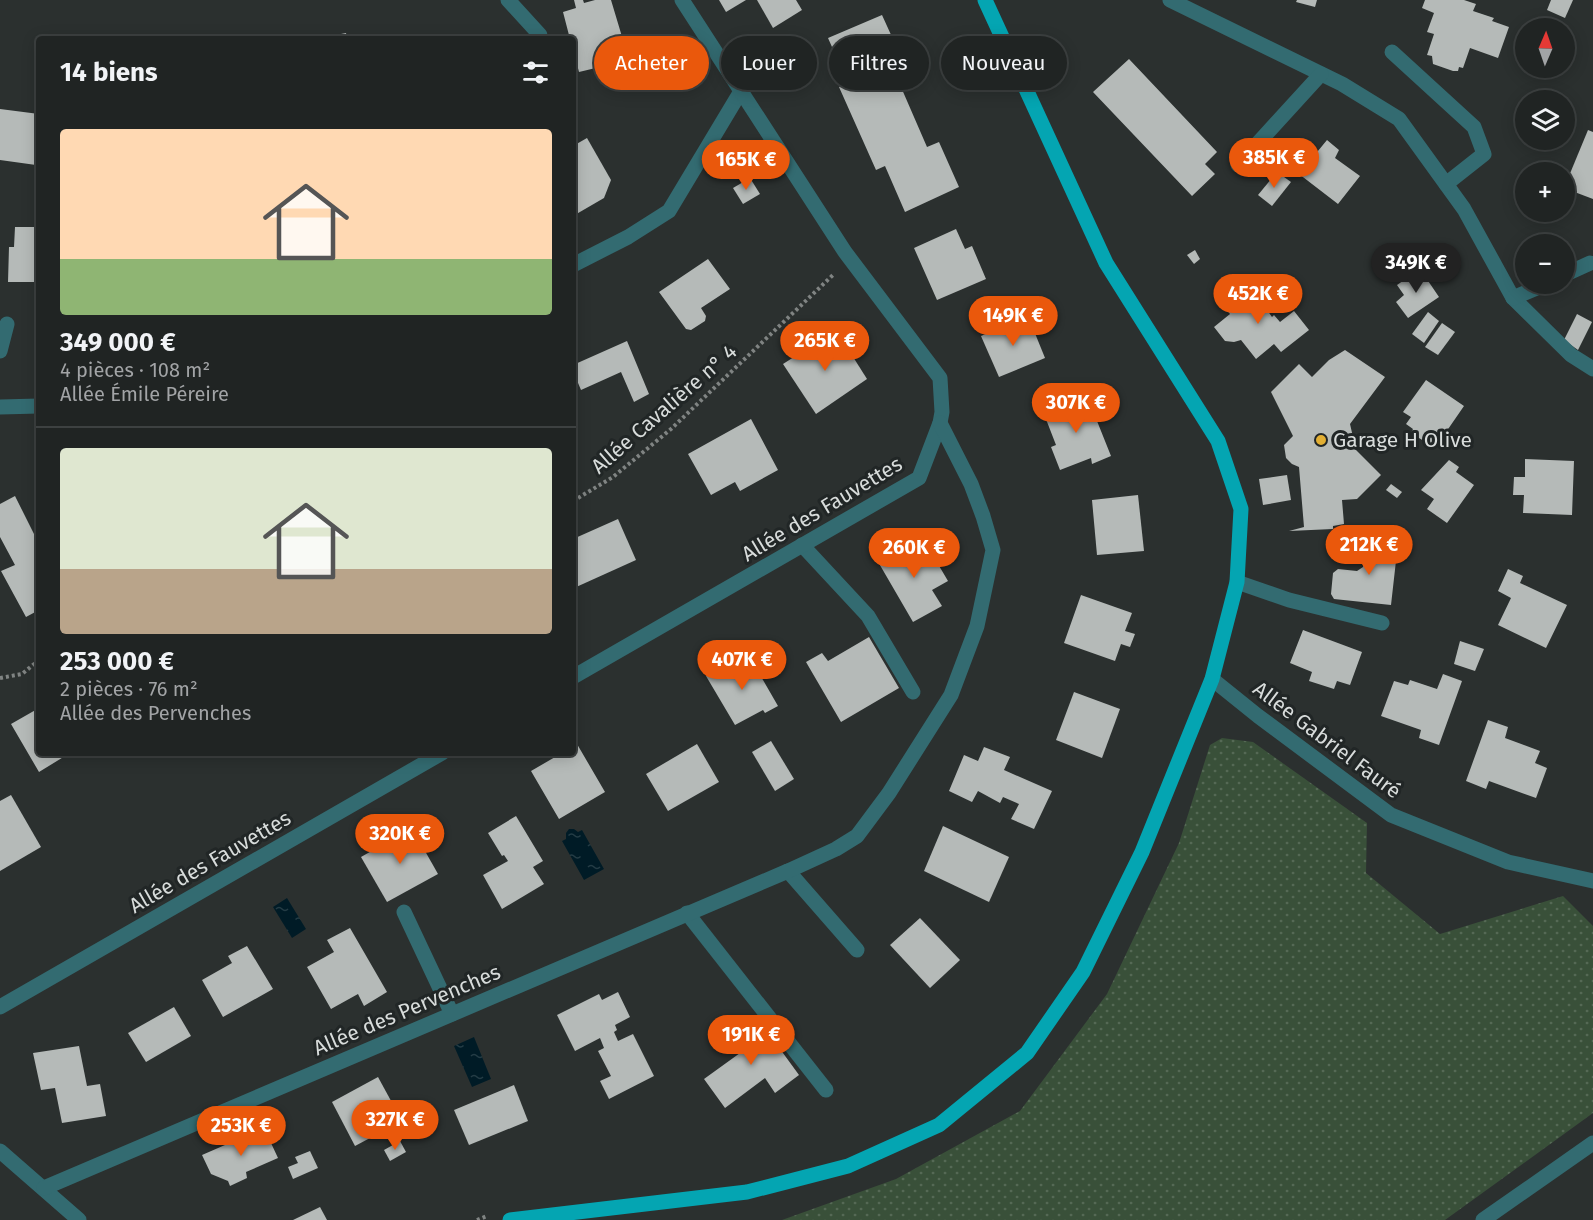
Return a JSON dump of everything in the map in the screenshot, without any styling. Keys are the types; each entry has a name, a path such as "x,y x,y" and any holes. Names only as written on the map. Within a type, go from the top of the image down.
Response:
{"main road":[{"path":"510,1220 747,1192 848,1166 939,1125 1027,1053 1083,972 1142,852 1212,679 1237,582 1241,509 1218,441 1106,263 984,0"}],"street":[{"path":"508,0 540,35"},
{"name":"Allée des Fauvettes","path":"576,676 919,478 942,412 940,378 850,260 682,0"},
{"path":"1170,0 1342,84 1399,119 1464,209 1514,298 1571,355 1593,369"},
{"path":"1392,52 1474,127 1484,154 1446,184"},
{"path":"1238,165 1321,74"},
{"path":"576,263 628,237 669,211 741,92"},
{"path":"1575,270 1590,263"},
{"path":"1514,298 1523,294"},
{"path":"0,351 7,324"},
{"path":"0,407 36,410"},
{"name":"Allée des Pervenches","path":"44,1188 788,871 836,849 857,836 951,696 977,626 993,550 971,484 940,423"},
{"path":"802,546 868,616 913,692"},
{"path":"1237,582 1289,600 1382,623"},
{"name":"Allée Gabriel Fauré","path":"1212,679 1391,815 1508,862 1593,881"},
{"name":"Allée des Fauvettes","path":"0,1007 437,756"},
{"path":"788,871 857,950"},
{"path":"404,912 452,1014"},
{"path":"687,914 826,1090"},
{"path":"1483,1220 1593,1143"},
{"path":"0,1151 79,1220"}],"path":[{"name":"Allée Cavalière n° 4","path":"576,499 613,477 671,429 850,260"},
{"path":"0,678 22,674 36,662"},
{"path":"477,1220 488,1215"}],"green space":[{"path":"1222,738 1253,742 1367,823 1366,873 1440,934 1563,896 1593,926 1593,1113 1445,1220 782,1220 896,1179 1020,1111 1107,994 1179,843 1210,745"}],"water":[{"path":"569,829 578,832 582,830 604,869 584,880 562,841 566,839"},
{"path":"287,898 306,929 292,938 273,907"},
{"path":"474,1037 491,1079 472,1087 454,1046"}],"building":[{"path":"574,0 583,0 584,3 611,0 622,36 594,36 594,68 579,72 576,60 576,36 569,36 563,12 576,8"},
{"path":"719,0 746,0 726,12"},
{"path":"757,0 796,0 802,10 773,28"},
{"path":"1297,0 1317,0 1315,7 1296,2"},
{"path":"1425,0 1464,0 1476,4 1473,11 1494,18 1492,21 1509,27 1498,58 1470,48 1463,68 1459,67 1458,71 1433,64 1432,56 1427,55 1434,34 1427,32 1434,13 1422,8"},
{"path":"1551,0 1573,0 1565,18 1547,10"},
{"path":"882,15 892,36 833,36"},
{"path":"346,33 346,36 331,36"},
{"path":"1129,59 1217,152 1205,164 1215,174 1192,196 1093,92"},
{"path":"840,90 902,90 927,147 939,142 959,187 905,212 885,166 876,170"},
{"path":"0,109 36,114 36,165 0,160"},
{"path":"1588,130 1593,132 1593,199 1575,192 1575,162"},
{"path":"587,138 611,180 604,198 576,214 576,144"},
{"path":"1327,140 1339,150 1335,158 1360,176 1338,204 1299,174"},
{"path":"1277,172 1291,182 1272,206 1258,195"},
{"path":"750,178 760,194 743,204 733,188"},
{"path":"15,227 36,227 36,282 8,282 9,247 14,247"},
{"path":"956,229 965,249 972,246 986,279 937,300 914,248"},
{"path":"1195,250 1200,259 1194,264 1187,255"},
{"path":"708,259 730,289 701,308 706,316 705,321 691,330 686,329 659,292"},
{"path":"1420,269 1439,297 1408,318 1396,302 1404,295 1397,285"},
{"path":"1245,287 1256,301 1260,300 1272,317 1274,315 1280,322 1294,311 1309,330 1281,352 1274,344 1256,359 1241,340 1225,341 1214,327 1230,314 1223,305"},
{"path":"1428,312 1439,321 1424,343 1412,334"},
{"path":"1577,314 1592,322 1578,350 1564,340"},
{"path":"1028,316 1045,358 999,377 981,336"},
{"path":"1442,323 1455,332 1438,355 1425,347"},
{"path":"836,330 867,379 816,414 783,364"},
{"path":"627,341 649,394 634,402 621,372 581,390 576,378 576,364"},
{"name":"Garage H Olive","path":"1345,350 1385,377 1350,424 1356,450 1381,475 1357,499 1342,500 1344,524 1333,526 1333,529 1289,531 1304,527 1299,467 1286,458 1284,445 1293,436 1271,392 1299,364 1312,377 1329,360"},
{"path":"1426,380 1464,406 1435,448 1411,433 1413,429 1406,424 1411,417 1403,412"},
{"path":"1087,396 1111,456 1092,464 1091,458 1060,470 1051,447 1056,445 1044,414"},
{"path":"751,419 778,470 740,491 735,482 711,495 688,454"},
{"path":"1525,459 1574,461 1572,515 1523,513 1524,495 1513,495 1514,477 1525,477"},
{"path":"1449,460 1459,467 1456,472 1474,485 1447,523 1427,509 1434,499 1421,490"},
{"path":"1287,475 1291,500 1263,505 1259,479"},
{"path":"1391,484 1402,492 1397,498 1386,490"},
{"path":"1138,495 1144,551 1097,555 1092,500"},
{"path":"15,496 36,538 36,612 26,617 1,571 15,565 0,537 0,504"},
{"path":"618,519 636,560 576,587 576,538"},
{"path":"1366,540 1398,543 1391,605 1334,599 1331,594 1333,573 1338,569 1357,571 1363,567"},
{"path":"925,542 948,581 932,590 942,606 913,622 877,560 903,545 908,552"},
{"path":"1508,569 1523,576 1520,583 1567,605 1546,648 1498,625 1511,598 1498,591"},
{"path":"1081,595 1132,613 1125,631 1135,634 1130,647 1121,644 1115,661 1064,643"},
{"path":"1303,630 1362,652 1350,685 1337,681 1334,689 1309,681 1312,672 1290,663"},
{"path":"869,637 899,688 841,722 806,662 822,653 828,661"},
{"path":"1460,641 1484,649 1475,671 1454,664"},
{"path":"751,659 778,706 765,713 763,710 735,725 706,676 730,662 734,669"},
{"path":"1443,674 1462,681 1439,745 1419,738 1421,730 1381,716 1394,681 1408,685 1410,680 1437,689"},
{"path":"1074,692 1120,709 1102,758 1056,740"},
{"path":"36,710 36,756 65,756 39,772 11,724"},
{"path":"1488,720 1508,727 1505,738 1540,751 1535,763 1547,768 1536,798 1489,781 1486,789 1466,781"},
{"path":"771,741 794,779 775,791 752,752"},
{"path":"697,744 719,782 668,811 646,774"},
{"path":"576,745 605,792 559,819 531,771 557,756 576,756"},
{"path":"984,747 1010,757 1004,770 1052,791 1034,829 1011,819 1019,804 1003,797 1000,803 978,791 972,802 949,791 964,755 978,761"},
{"path":"11,795 41,847 0,871 0,801"},
{"path":"516,816 543,861 533,867 544,884 502,909 483,875 508,861 504,855 502,856 488,833"},
{"path":"943,826 1009,857 989,902 924,871"},
{"path":"412,828 438,874 387,902 361,857"},
{"path":"920,918 960,960 930,988 890,945"},
{"path":"350,928 387,992 364,1006 358,994 331,1009 307,967 334,952 327,940"},
{"path":"247,946 273,989 223,1017 202,980 232,963 228,956"},
{"path":"618,992 630,1017 615,1025 617,1030 614,1032 618,1041 633,1034 654,1076 609,1099 600,1081 611,1076 598,1051 604,1048 600,1038 575,1051 557,1015 599,994 602,1000"},
{"path":"174,1007 191,1036 146,1062 128,1033"},
{"path":"747,1023 761,1023 799,1075 775,1093 765,1078 725,1108 704,1079 740,1053 732,1042 736,1031"},
{"path":"79,1046 87,1086 100,1084 106,1116 62,1123 55,1088 41,1090 33,1053"},
{"path":"378,1077 402,1121 355,1146 332,1102"},
{"path":"514,1085 528,1121 469,1145 454,1110"},
{"path":"264,1128 278,1158 246,1172 247,1178 230,1186 228,1181 211,1174 202,1155"},
{"path":"400,1141 406,1152 390,1161 384,1150"},
{"path":"310,1151 318,1168 293,1179 288,1167 298,1163 295,1157"},
{"path":"320,1207 327,1220 293,1220"}],"place":[{"name":"Garage H Olive","path":"1321,440"}]}
